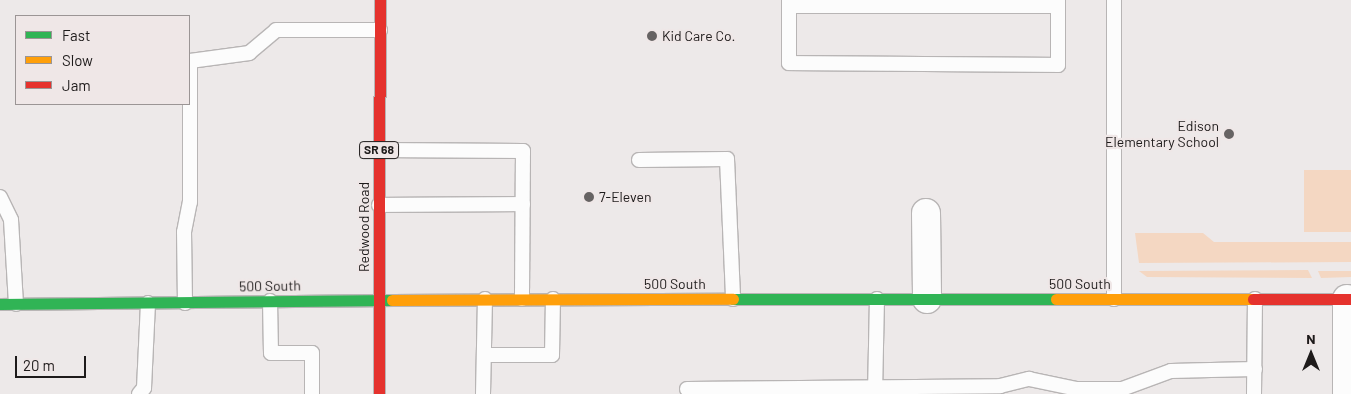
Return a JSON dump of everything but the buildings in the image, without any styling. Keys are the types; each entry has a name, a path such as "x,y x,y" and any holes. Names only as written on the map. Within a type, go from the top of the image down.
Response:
{"street":[{"name":"Redwood Road","path":"379,394 380,0"},
{"path":"926,213 927,299"},
{"name":"500 South","path":"0,304 485,299 1349,299"},
{"path":"1347,394 1349,299"}],"lane":[{"path":"1114,0 1114,299"},
{"path":"789,3 1058,3 1058,65 789,63 789,3"},
{"path":"185,302 184,232 190,202 190,61 249,53 276,30 380,30"},
{"path":"379,150 523,151 522,299"},
{"path":"639,160 727,159 733,299"},
{"path":"0,197 10,220 16,304"},
{"path":"379,205 522,204"},
{"path":"483,394 485,299"},
{"path":"484,355 552,355 553,299"},
{"path":"875,391 877,299"},
{"path":"1254,394 1255,299"},
{"path":"270,301 271,353 312,353 312,394"},
{"path":"139,394 144,388 148,303"},
{"path":"687,389 875,391 1000,386 1029,379 1077,389 1122,389 1172,371 1255,369"}],"shaded area":[{"path":"1304,170 1351,170 1351,232 1304,232"},
{"path":"1135,233 1203,233 1214,242 1351,242 1351,262 1139,263"},
{"path":"1308,270 1312,278 1147,277 1139,271"},
{"path":"1318,271 1351,271 1351,277 1321,278"}],"traffic: fast":[{"path":"733,299 1056,299"},
{"path":"0,304 392,300"}],"traffic: slow":[{"path":"392,300 733,299"},
{"path":"1056,299 1253,299"}],"traffic: jam":[{"path":"379,394 380,0"},
{"path":"1253,299 1351,299"}],"place":[{"name":"Kid Care Co.","path":"652,36"},
{"name":"Edison Elementary School","path":"1229,134"},
{"name":"7-Eleven","path":"589,197"}]}
